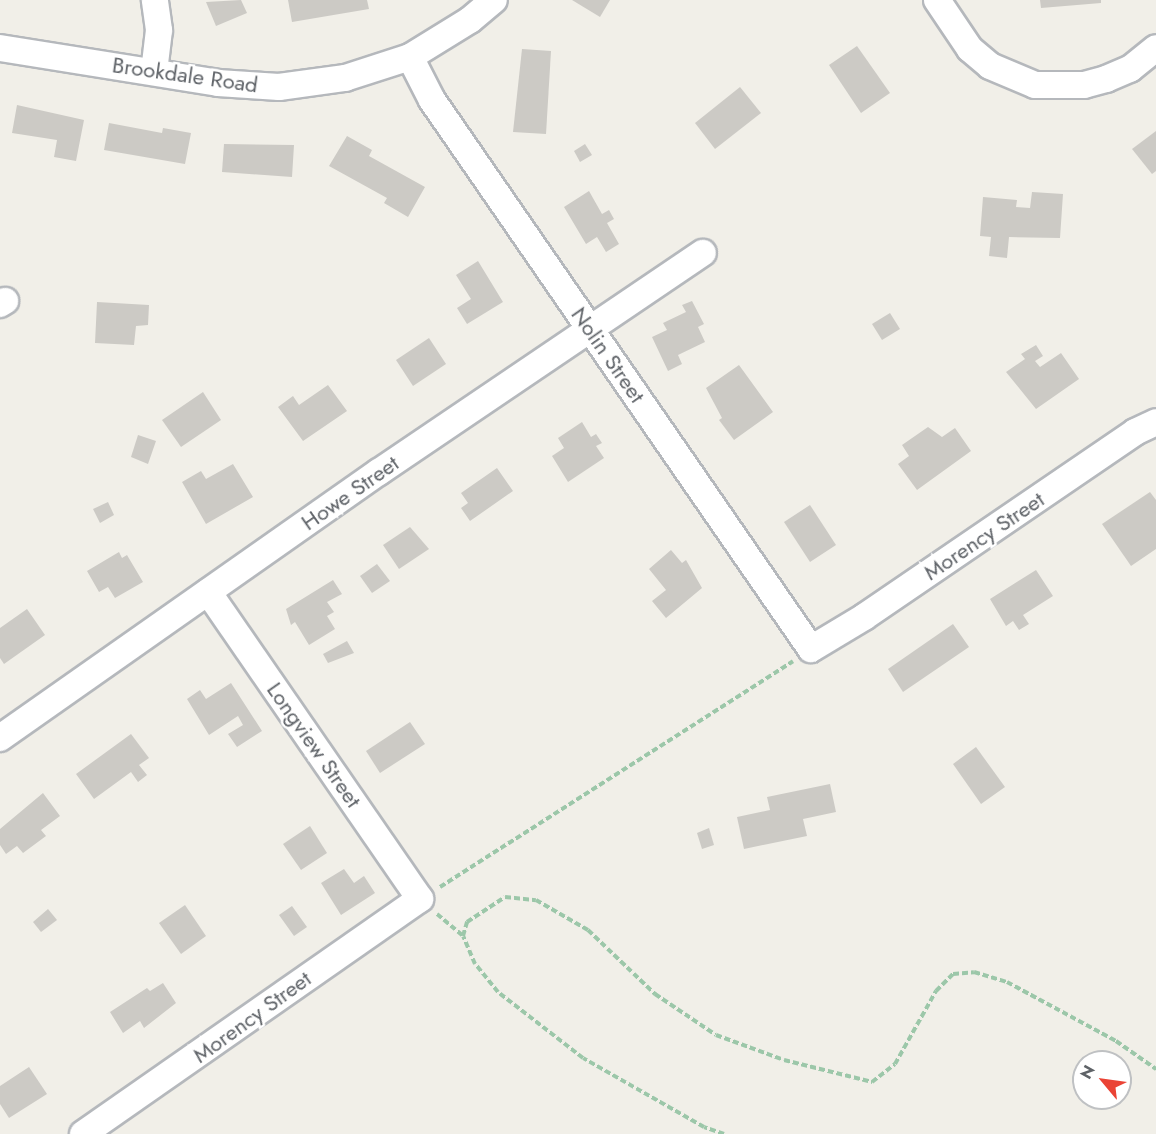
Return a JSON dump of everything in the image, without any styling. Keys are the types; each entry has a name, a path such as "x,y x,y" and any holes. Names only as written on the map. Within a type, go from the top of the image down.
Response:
{"street":[{"path":"154,72 159,30 155,0"},
{"name":"Brookdale Road","path":"0,48 218,83 279,87 345,78 410,57 470,20 494,0"},
{"path":"937,0 970,49 990,66 1035,85 1076,85 1106,79 1130,69 1156,48"},
{"name":"Nolin Street","path":"410,57 432,100 811,649"},
{"name":"Howe Street","path":"0,738 208,591 703,253"},
{"name":"Morency Street","path":"811,649 864,617 1135,432 1156,422"},
{"name":"Longview Street","path":"208,591 420,899"},
{"name":"Morency Street","path":"83,1134 420,899"}],"path":[{"path":"724,1134 705,1127 583,1058 498,992 476,964 463,936 420,899 811,649"},
{"path":"463,936 467,922 505,897 536,900 588,930 654,994 716,1035 784,1060 872,1082 895,1064 936,991 953,974 974,972 1007,982 1116,1041 1156,1069"}],"building":[{"path":"241,0 247,13 216,26 206,2"},
{"path":"288,0 367,0 369,9 292,22"},
{"path":"572,0 610,0 600,17"},
{"path":"1040,0 1101,0 1101,3 1041,8"},
{"path":"857,46 890,93 861,113 829,65"},
{"path":"522,49 551,51 546,134 513,132"},
{"path":"740,87 761,113 715,149 695,123"},
{"path":"17,105 84,120 76,161 54,157 57,140 12,133"},
{"path":"109,123 162,133 163,128 191,133 185,164 104,150"},
{"path":"1156,131 1156,171 1152,174 1132,149"},
{"path":"347,136 372,150 369,156 425,187 408,217 384,203 387,198 329,166"},
{"path":"224,144 294,145 292,177 222,172"},
{"path":"585,144 592,155 580,162 574,151"},
{"path":"589,191 602,214 609,210 614,219 607,223 619,244 606,252 597,237 586,244 564,207"},
{"path":"1032,192 1063,194 1060,238 1009,237 1007,258 989,256 991,237 980,236 983,197 1017,200 1016,207 1030,208"},
{"path":"478,261 503,302 467,324 457,308 471,299 456,275"},
{"path":"692,301 704,324 698,327 705,342 678,355 682,364 668,371 652,337 667,330 663,323 686,312 682,305"},
{"path":"97,302 149,305 148,325 136,326 134,345 95,343"},
{"path":"890,313 900,329 882,340 872,324"},
{"path":"429,338 446,364 413,386 396,360"},
{"path":"1036,345 1043,356 1035,361 1040,367 1061,353 1079,379 1036,409 1006,372 1025,359 1021,354"},
{"path":"739,365 773,412 734,440 719,420 722,418 706,388"},
{"path":"328,385 347,411 303,441 278,407 293,396 299,405"},
{"path":"203,392 221,420 181,447 162,420"},
{"path":"582,422 591,437 596,434 602,443 596,446 604,458 568,482 552,456 564,448 558,438"},
{"path":"928,427 942,437 955,428 971,451 917,490 898,464 909,456 902,445"},
{"path":"138,435 156,441 148,464 131,457"},
{"path":"233,464 253,497 206,524 182,482 201,471 206,479"},
{"path":"497,468 513,491 470,521 461,508 468,503 461,493"},
{"path":"1150,492 1156,500 1156,549 1131,566 1102,524"},
{"path":"108,502 114,515 100,523 93,509"},
{"path":"810,505 836,545 810,562 784,522"},
{"path":"410,527 429,549 399,569 383,545"},
{"path":"671,550 682,563 686,560 702,588 666,618 652,601 666,590 649,569"},
{"path":"119,552 122,558 127,555 143,582 115,598 108,587 99,592 87,571"},
{"path":"377,564 390,581 372,593 360,576"},
{"path":"1036,570 1053,596 1023,615 1029,624 1019,630 1013,621 1006,626 990,599"},
{"path":"333,580 342,594 327,602 334,612 327,616 335,629 309,645 295,622 291,625 286,609"},
{"path":"27,609 45,635 4,664 0,658 0,628"},
{"path":"953,624 969,647 903,692 888,669"},
{"path":"347,641 354,653 328,663 323,654"},
{"path":"231,683 262,731 237,747 228,734 243,725 238,716 209,735 187,699 200,690 206,699"},
{"path":"410,722 425,744 380,773 366,751"},
{"path":"131,734 149,758 139,765 147,775 138,782 131,772 94,799 76,774"},
{"path":"976,747 1005,787 981,804 953,764"},
{"path":"830,784 836,812 803,819 807,836 744,849 737,817 770,810 767,797"},
{"path":"43,793 60,816 41,830 46,836 23,853 17,846 6,854 0,845 0,829"},
{"path":"310,826 327,853 301,870 283,844"},
{"path":"709,828 714,845 702,849 697,833"},
{"path":"344,869 354,883 364,876 375,893 341,915 321,883"},
{"path":"185,905 206,936 181,954 159,923"},
{"path":"292,906 307,927 294,936 279,915"},
{"path":"48,909 57,920 41,932 33,922"},
{"path":"163,983 176,1003 144,1028 140,1021 123,1033 110,1012 147,988 150,991"},
{"path":"29,1067 47,1094 9,1118 0,1104 0,1086"}]}
